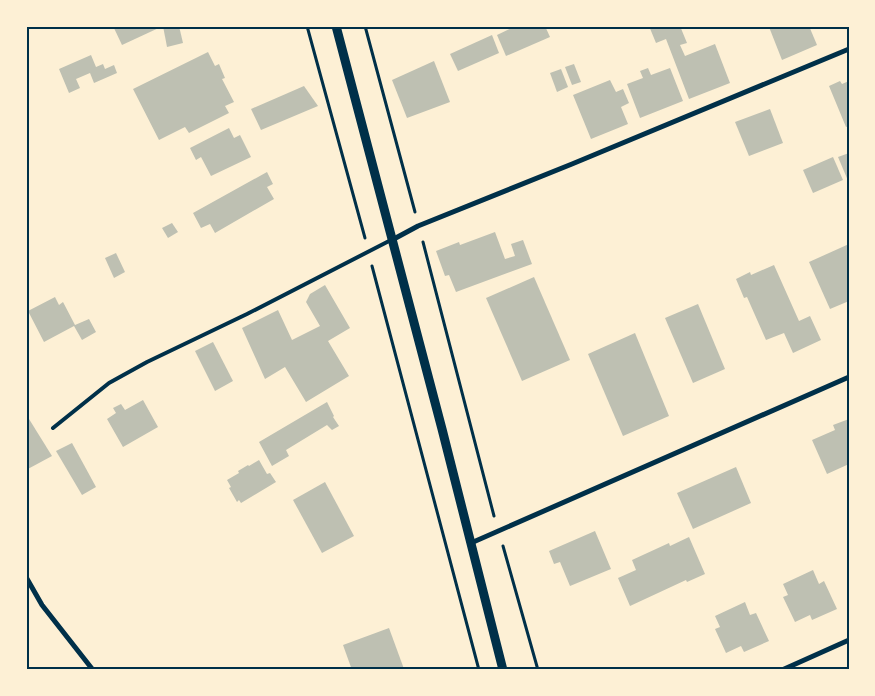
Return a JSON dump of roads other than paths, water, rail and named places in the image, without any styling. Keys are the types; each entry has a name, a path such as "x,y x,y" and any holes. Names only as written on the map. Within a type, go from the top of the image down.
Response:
{"street":[{"path":"336,26 503,670"},
{"path":"392,240 418,226 849,49"},
{"path":"471,543 849,376"},
{"path":"26,577 42,605 93,670"},
{"path":"782,670 849,640"}],"lane":[{"path":"53,428 109,383 147,362 247,314 392,240"}]}
